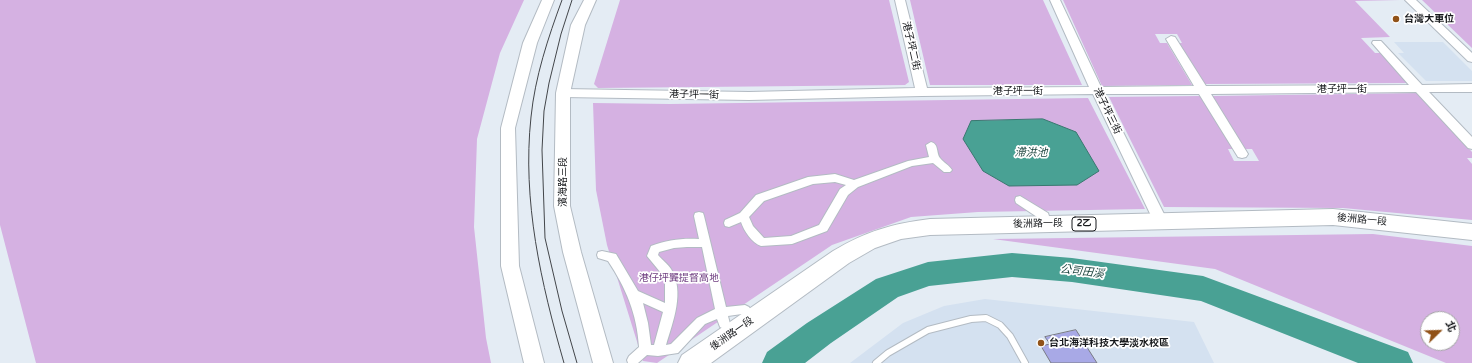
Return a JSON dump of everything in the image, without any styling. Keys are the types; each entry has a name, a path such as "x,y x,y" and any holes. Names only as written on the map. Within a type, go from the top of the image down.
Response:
{"main road":[{"name":"後洲路一段","path":"691,363 841,257 867,242 900,231 930,227 1333,217 1472,232"}],"street":[{"path":"534,363 510,266 508,128 530,42 548,0"},
{"name":"濱海路三段","path":"590,0 578,25 563,93 562,206 572,252 602,363"},
{"name":"港子坪二街","path":"900,0 922,92"},
{"name":"港子坪三街","path":"1055,0 1097,91 1161,222"},
{"path":"1410,0 1472,60"},
{"path":"1171,39 1242,154"},
{"path":"1378,43 1472,145"},
{"name":"港子坪一街","path":"563,93 749,96 922,92 1472,88"},
{"path":"931,145 935,159 947,170"},
{"path":"744,216 748,228 761,242 792,240 823,228 844,192 854,184 911,163 935,159"},
{"path":"730,223 744,216 760,198 812,180 835,178 854,184"},
{"path":"1020,200 1044,216"},
{"path":"699,216 724,324"},
{"path":"658,351 670,310 671,284 667,272 652,256 655,248 664,245 689,242 706,243"},
{"path":"602,255 612,257 635,295 639,304 644,330 645,349"},
{"path":"635,295 670,310"},
{"path":"645,349 658,351 674,349 701,321 721,312 745,310"},
{"path":"633,360 645,349"}],"lane":[{"path":"876,363 888,353 928,330 971,319 986,318 1000,325 1010,336 1025,363"}],"shaded area":[{"path":"1394,42 1443,42 1472,71 1472,81 1426,81 1398,53 1404,53"},
{"name":"台北海洋科技大學淡水校區","path":"985,299 1194,322 1214,363 850,363 903,323 944,306"}],"green space":[{"path":"0,0 524,0 500,53 477,139 474,227 486,338 491,363 36,363 0,225"},
{"path":"620,0 889,0 909,82 905,85 598,88 594,84"},
{"path":"910,0 1043,0 1082,85 930,85"},
{"path":"1063,0 1400,0 1355,1 1390,37 1361,38 1375,53 1382,53 1409,83 1204,84 1178,43 1182,43 1177,34 1155,34 1160,43 1167,43 1192,85 1102,86"},
{"path":"1422,0 1472,0 1472,48"},
{"path":"1419,93 1472,152 1472,158 1467,158 1472,164 1472,220 1343,208 1164,207 1109,97 1200,96 1233,149 1228,149 1234,161 1259,161 1252,149 1245,149 1212,96"},
{"name":"港仔坪龔提督高地","path":"1088,98 1145,209 978,212 911,217 832,245 657,363 643,361 607,245 596,190 593,103 670,104"},
{"path":"1373,234 1472,246 1472,363 1446,363 1215,269 993,239"}],"water":[{"name":"滯洪池","path":"1043,119 1076,132 1099,171 1077,185 1009,186 983,171 963,139 971,121"}],"building":[{"path":"1076,330 1097,363 1051,363 1041,346 1050,344 1045,337"}],"waterway":[{"name":"公司田溪","path":"779,363 819,333 887,288 928,274 1012,265 1072,270 1203,289 1396,363"}],"tram line":[{"path":"562,0 547,43 533,102 529,148 529,180 531,211 541,272 564,363"},
{"path":"572,0 561,34 549,83 544,111 542,150 545,238 562,311 577,363"}],"place":[{"name":"台灣大車位","path":"1396,19"},
{"name":"台北海洋科技大學淡水校區","path":"1041,343"}]}
